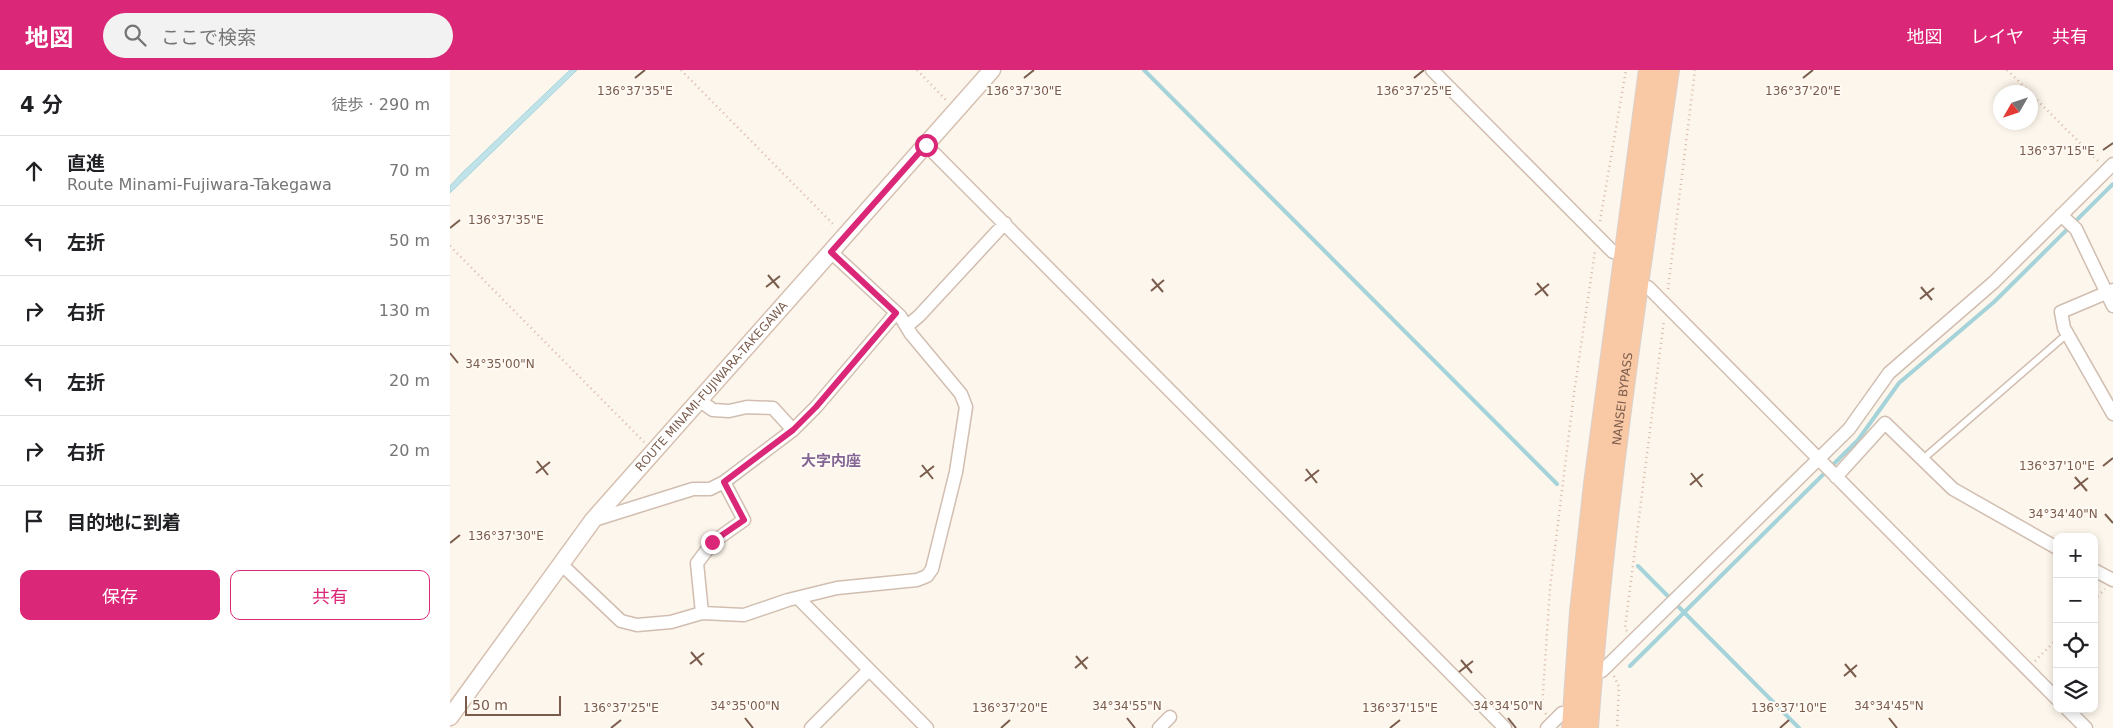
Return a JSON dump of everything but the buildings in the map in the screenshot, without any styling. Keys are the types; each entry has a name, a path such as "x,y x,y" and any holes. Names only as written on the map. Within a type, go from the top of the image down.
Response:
{"highway":[{"name":"NANSEI BYPASS","path":"1567,720 1594,484 1649,70"},
{"name":"NANSEI BYPASS","path":"1588,728 1600,575 1632,328 1669,70"}],"main road":[{"name":"ROUTE MINAMI-FUJIWARA-TAKEGAWA","path":"450,717 593,520 992,70"}],"street":[{"path":"1432,70 1613,252"},
{"path":"926,145 1505,728"},
{"path":"1604,669 1821,461 1849,428 1889,373 1994,282 2063,218 2110,167"},
{"path":"2063,218 2076,229 2110,291 2113,306"},
{"path":"907,326 919,316 1005,223"},
{"path":"562,564 621,621 637,625 671,622 702,614 744,615 837,588 917,580 927,576 932,569 956,472 966,407 961,394 896,313 831,252"},
{"path":"1648,287 2053,695"},
{"path":"2110,291 2061,312 2067,334 2113,414"},
{"path":"593,520 644,502 693,489 710,489 724,482 793,430 816,407 896,313"},
{"path":"700,401 713,410 729,411 747,406 773,408 793,430"},
{"path":"1834,475 1885,423 1953,489 2053,546"},
{"path":"702,614 697,563 712,542 744,520 724,482"},
{"path":"2098,572 2113,580"},
{"path":"798,598 927,728"},
{"path":"811,728 869,670"},
{"path":"2071,713 2086,728"},
{"path":"1159,728 1170,717"},
{"path":"1549,726 1567,720"}],"lane":[{"path":"1923,459 2067,334"}],"path":[{"path":"681,70 844,236"},
{"path":"916,70 956,110"},
{"path":"1549,726 1542,708 1550,588 1574,393 1597,235 1626,70"},
{"path":"1635,641 1625,628 1695,70"},
{"path":"2007,70 2022,85"},
{"path":"2038,100 2110,167"},
{"path":"450,246 654,452"},
{"path":"2027,669 2053,643"},
{"path":"1604,669 1616,678 1619,687 1617,728"}],"water":[{"path":"570,70 577,70 450,193 450,186 462,173"}],"waterway":[{"path":"1144,70 1557,484"},
{"path":"1630,666 1858,440 1899,383 1994,302 2113,184"},
{"path":"1638,566 1799,728"}],"district":[{"name":"大字内座","path":"831,461"}],"route":[{"path":"712,542 744,520 724,482 793,430 816,407 896,313 831,252 926,145"}]}
